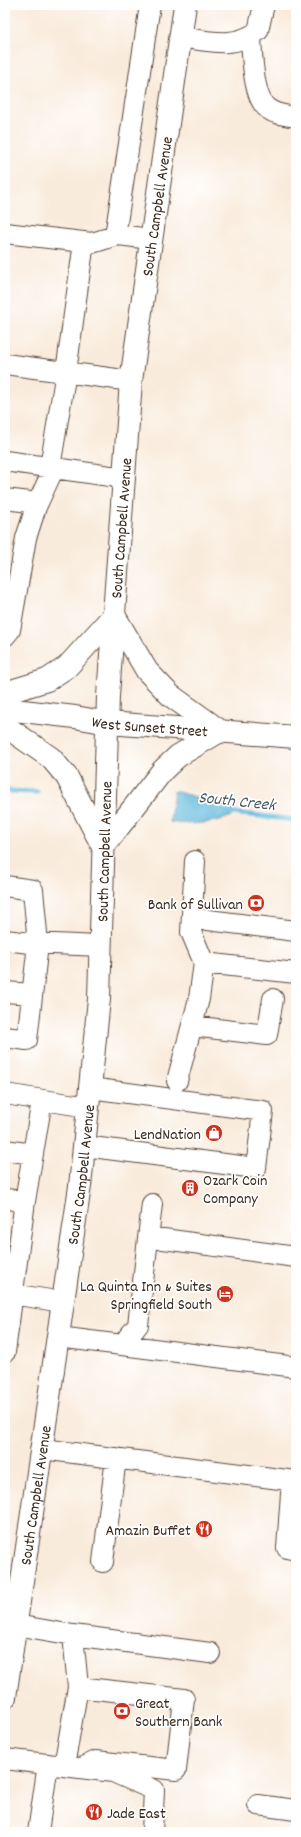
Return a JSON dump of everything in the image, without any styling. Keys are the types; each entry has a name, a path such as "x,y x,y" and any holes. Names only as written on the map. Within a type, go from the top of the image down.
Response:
{"main road":[{"name":"South Campbell Avenue","path":"5,1697 8,1655 16,1626 13,1594 42,1449 80,1186 99,999 108,696 131,381 185,5"},
{"path":"5,693 47,680 67,667 114,615 147,671 170,696 220,731 178,756 164,770 103,847 67,777 51,758 5,726"},
{"name":"West Sunset Street","path":"5,709 75,717 108,723 296,737"}],"street":[{"path":"116,236 150,5"},
{"path":"180,37 216,42 241,41 251,37 258,31 264,5"},
{"path":"251,37 256,88 266,108 276,114 296,117"},
{"path":"5,233 92,244 116,236 151,239"},
{"path":"54,468 51,462 66,372 84,242"},
{"path":"5,364 131,381"},
{"path":"5,462 124,478"},
{"path":"5,636 10,630 26,538 38,503 54,468"},
{"path":"5,499 38,503"},
{"path":"177,1081 199,999 204,963 191,932 195,861"},
{"path":"5,886 33,890 38,944 27,1040 5,1037"},
{"path":"192,918 296,931"},
{"path":"5,940 38,944 100,946"},
{"path":"204,963 296,973"},
{"path":"5,992 32,994"},
{"path":"192,1026 268,1035 273,999"},
{"path":"5,1094 42,1100 89,1098 263,1111 256,1168 84,1146"},
{"path":"5,1347 9,1294 42,1100"},
{"path":"5,1150 33,1154"},
{"path":"5,1199 25,1201"},
{"path":"122,1345 138,1324 152,1204"},
{"path":"149,1237 296,1257"},
{"path":"9,1294 63,1302"},
{"path":"58,1336 296,1367"},
{"path":"42,1449 294,1480 287,1548 296,1550"},
{"path":"103,1562 116,1458"},
{"path":"16,1626 210,1653"},
{"path":"38,1832 65,1766 78,1687 73,1635"},
{"path":"65,1766 96,1761 176,1770 184,1699 78,1687"},
{"path":"5,1759 113,1772 154,1790 152,1832"},
{"path":"258,1805 296,1810"}],"water":[{"path":"174,791 225,805 238,813 223,819 205,823 187,824 170,822"}],"waterway":[{"name":"South Creek","path":"5,791 37,792"},
{"name":"South Creek","path":"232,813 296,820"}],"place":[{"name":"Bank of Sullivan","path":"256,903"},
{"name":"LendNation","path":"214,1133"},
{"name":"Ozark Coin Company","path":"190,1188"},
{"name":"La Quinta Inn & Suites Springfield South","path":"225,1294"},
{"name":"Amazin Buffet","path":"204,1529"},
{"name":"Great Southern Bank","path":"122,1711"},
{"name":"Jade East","path":"94,1812"}]}
